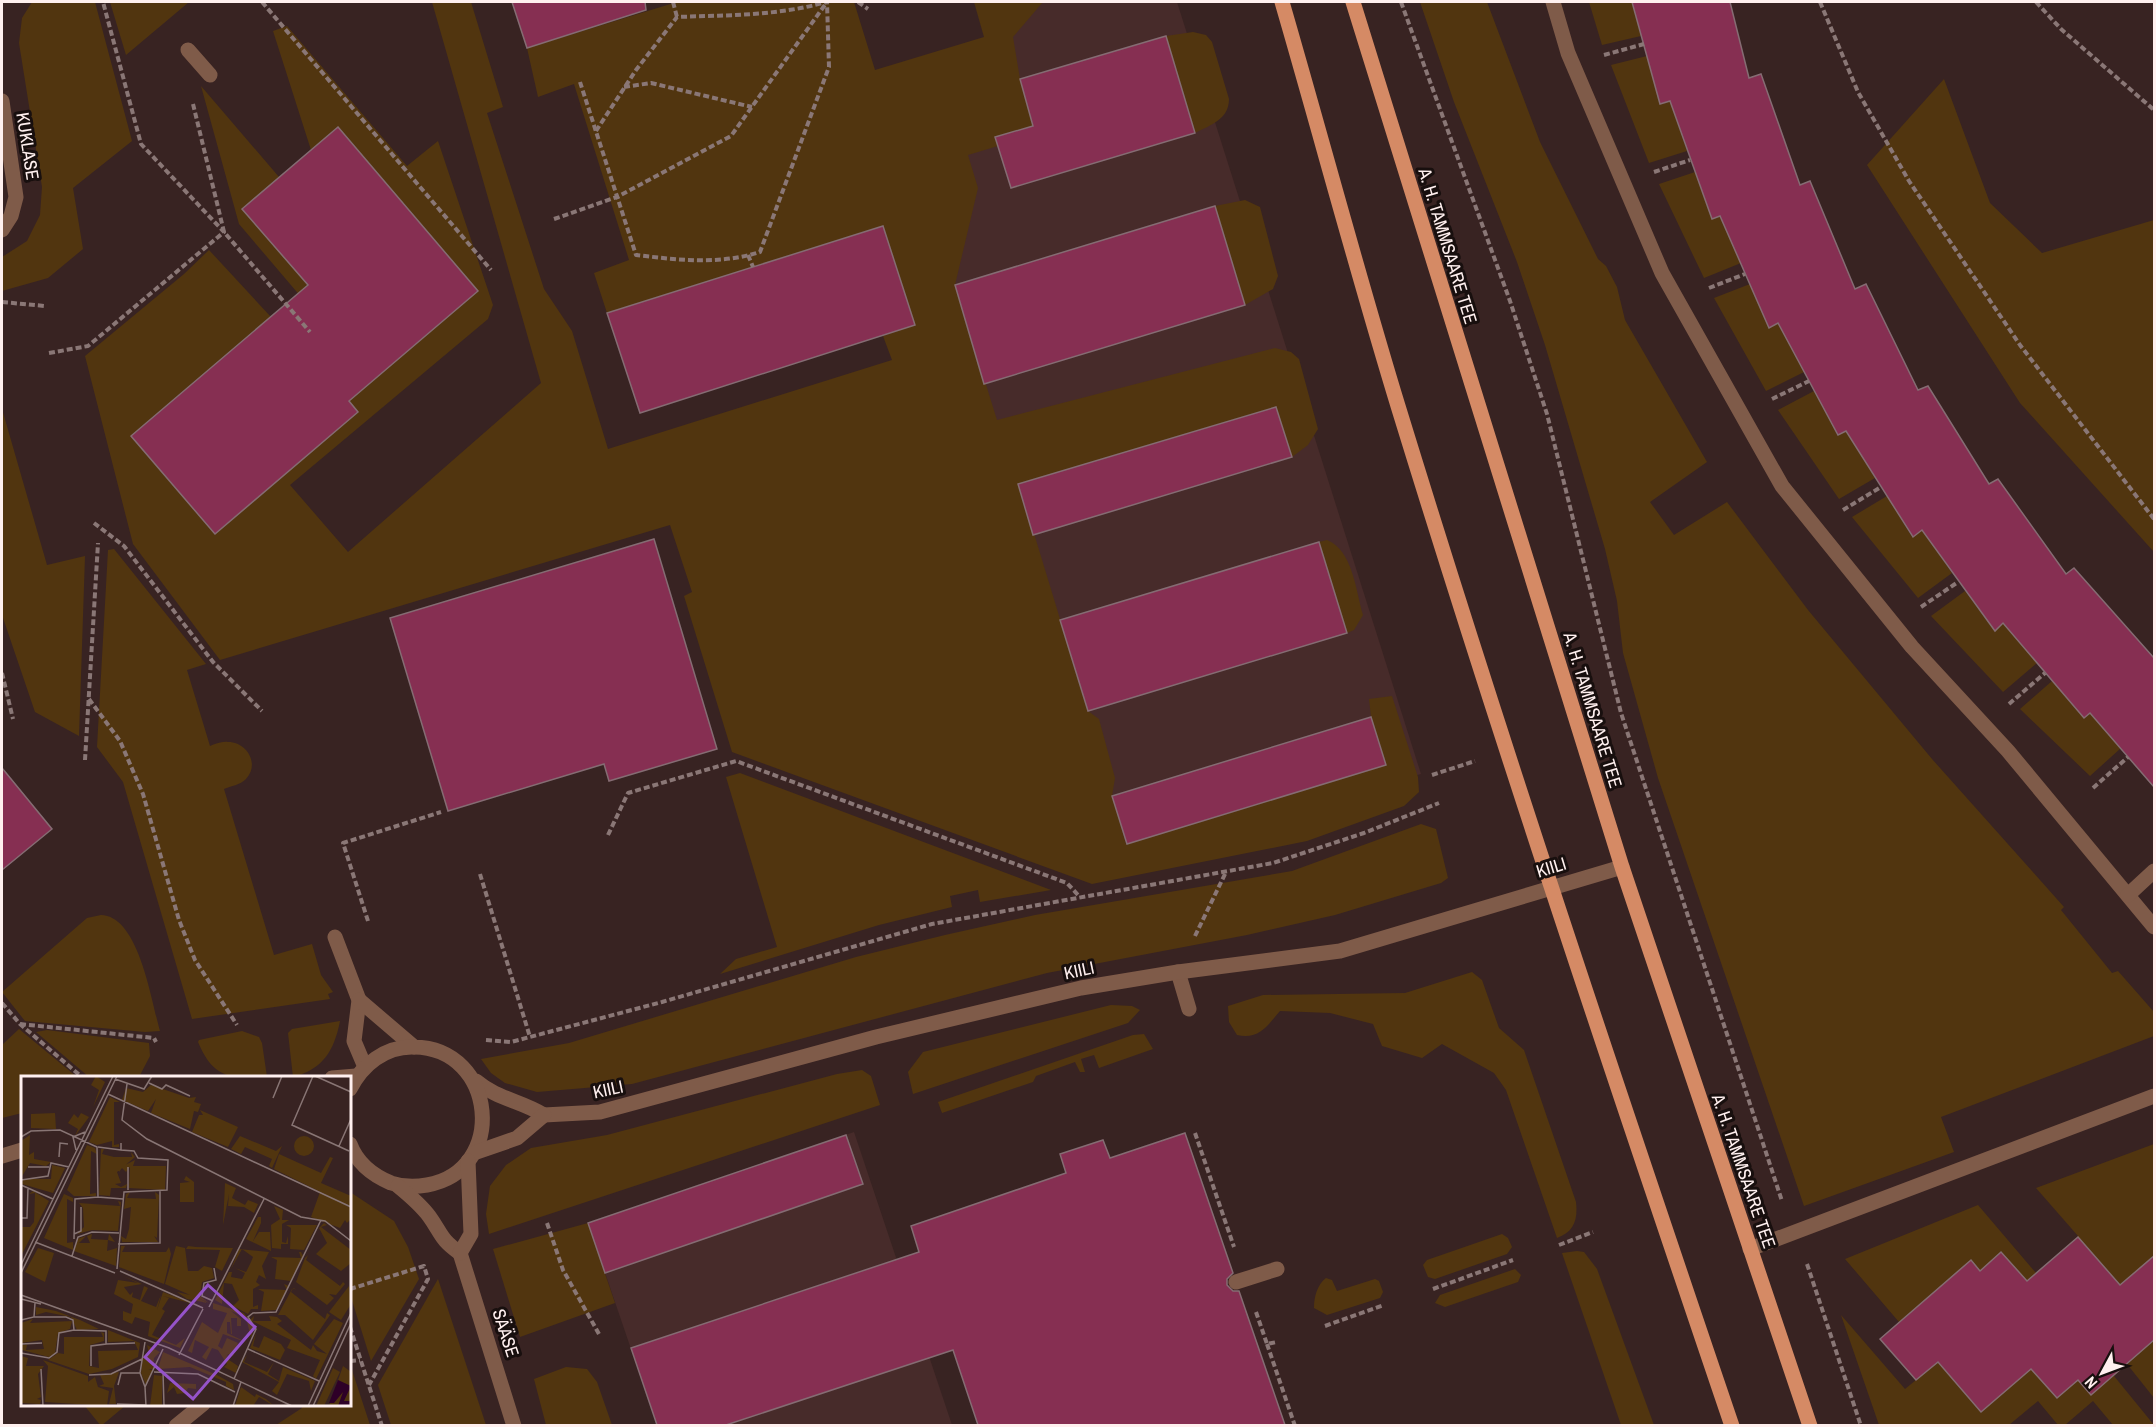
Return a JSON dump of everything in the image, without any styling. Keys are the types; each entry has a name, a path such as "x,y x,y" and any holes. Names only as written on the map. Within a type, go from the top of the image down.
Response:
{"main road":[{"path":"1282,2 1397,403 1550,888 1732,1425"},
{"name":"A. H. TAMMSAARE TEE","path":"1353,2 1622,867 1810,1425"}],"street":[{"path":"1553,2 1568,53 1662,273 1782,486 1912,647 2007,752 2154,927"},
{"path":"188,50 210,75"},
{"name":"KUKLASE","path":"2,101 16,197 11,216 2,230"},
{"name":"KIILI","path":"544,1116 600,1112 888,1035 1082,988 1178,972 1340,951 1622,867"},
{"path":"2128,896 2154,871"},
{"path":"335,937 359,1000 354,1041 357,1078"},
{"path":"1178,972 1189,1009"},
{"path":"359,1000 414,1047"},
{"path":"357,1078 379,1056 414,1047 436,1050 456,1061 488,1091 504,1099 526,1103 544,1116 517,1138 471,1157"},
{"path":"351,1149 363,1166 379,1178 397,1185 416,1187 436,1184 453,1175 471,1157 482,1135 483,1115 480,1095 471,1077"},
{"path":"1750,1249 2154,1096"},
{"path":"2,1156 21,1150"},
{"path":"397,1185 417,1201 430,1218 442,1241 460,1253 471,1234 471,1157"},
{"name":"SÄÄSE","path":"460,1253 514,1425"},
{"path":"1236,1282 1277,1269"},
{"path":"176,1425 200,1406"}],"path":[{"path":"103,2 141,144 224,232 310,332"},
{"path":"262,2 491,270"},
{"path":"596,131 624,87 677,17 674,2"},
{"path":"677,17 752,15 807,8 827,2"},
{"path":"554,219 617,197 731,136 827,2"},
{"path":"580,82 636,255 696,260 733,260 760,252 829,67 827,2"},
{"path":"858,2 868,9"},
{"path":"1401,2 1510,301 1547,414 1621,714 1780,1197"},
{"path":"1820,2 1858,92 1909,181 2020,345 2154,519"},
{"path":"2036,2 2061,29 2154,110"},
{"path":"1601,55 1644,44"},
{"path":"624,87 651,83 752,107"},
{"path":"190,94 224,232"},
{"path":"1648,174 1690,160"},
{"path":"49,353 88,346 224,232"},
{"path":"748,255 753,267"},
{"path":"1704,290 1745,274"},
{"path":"2,302 45,306"},
{"path":"1768,401 1809,381"},
{"path":"1842,511 1881,487"},
{"path":"94,523 124,546 213,662 262,711"},
{"path":"85,760 98,543"},
{"path":"1920,609 1958,582"},
{"path":"2,673 13,719"},
{"path":"2008,705 2045,673"},
{"path":"89,699 120,741 143,794 179,920 195,960 237,1025"},
{"path":"2093,788 2128,757"},
{"path":"608,835 628,793 736,761 1067,883 1079,896"},
{"path":"1432,775 1461,765"},
{"path":"478,1037 488,1041 511,1042 932,924 1273,863 1439,803"},
{"path":"371,932 343,843 441,812"},
{"path":"1178,972 1226,872"},
{"path":"480,874 530,1037"},
{"path":"2,1003 20,1024 82,1076"},
{"path":"20,1024 154,1038 156,1042"},
{"path":"1195,1133 1235,1251"},
{"path":"547,1223 563,1270 599,1334"},
{"path":"1559,1245 1593,1232"},
{"path":"1433,1289 1514,1260"},
{"path":"351,1289 424,1266 428,1279 369,1384"},
{"path":"1810,1274 1861,1425"},
{"path":"1325,1326 1384,1305"},
{"path":"1255,1310 1295,1425"},
{"path":"351,1330 382,1425"},
{"path":"1267,1344 1276,1341"},
{"path":"351,1361 360,1360"}],"shaded area":[{"path":"32,2 95,2 132,141 73,188 83,249 48,278 2,291 2,257 27,241 40,215 42,187 19,43 22,18"},
{"path":"110,2 189,2 126,55"},
{"path":"432,2 471,2 503,107 487,113 544,289 572,331 608,449 892,360 883,336 915,325 883,226 607,313 594,273 629,260 574,84 538,97 527,48 677,2 854,2 875,70 984,37 974,2 1043,2 1013,37 1020,79 1033,126 995,137 998,146 968,155 978,188 955,285 997,420 1275,348 1291,352 1299,359 1318,429 1308,445 1292,457 1276,407 1019,484 1088,711 1099,719 1115,778 1112,796 1126,844 1386,765 1371,717 1369,699 1392,696 1418,777 1419,792 1404,806 1307,841 1092,884 732,752 684,596 692,592 670,525 220,660 133,544 85,356 184,274 209,250 271,317 131,436 215,534 358,412 349,401 478,291 338,127 311,150 273,31 287,26 407,166 438,141 493,305 488,319 290,485 348,552 541,383"},
{"path":"1006,2 1177,2 1421,774 1114,860 937,260"},
{"path":"1420,2 1487,2 1540,142 1598,259 1606,266 1617,287 1625,320 1707,462 1650,502 1674,535 1727,502 1808,610 1932,759 2064,907 2061,910 2112,973 2118,971 2154,1012 2154,1036 1941,1117 1954,1152 1804,1206 1658,778 1623,653 1617,601 1605,549 1545,345 1517,262 1454,102"},
{"path":"1589,2 1632,2 1641,36 1602,45"},
{"path":"1193,32 1206,35 1212,42 1229,99 1226,112 1218,120 1195,133 1166,36"},
{"path":"1647,56 1660,103 1670,101 1687,151 1649,163 1611,65"},
{"path":"1944,79 1990,203 2042,253 2154,220 2154,552 2020,403 1867,165"},
{"path":"201,86 279,177 243,209 340,322 330,331 239,224"},
{"path":"1695,172 1712,219 1720,216 1741,263 1704,278 1659,184"},
{"path":"1245,200 1260,207 1278,276 1273,289 1245,305 1215,206"},
{"path":"1750,284 1769,328 1778,323 1804,372 1766,391 1714,298"},
{"path":"1814,391 1837,434 1846,431 1875,478 1839,499 1778,410"},
{"path":"2,409 47,565 85,556 79,736 35,712 2,615"},
{"path":"1887,496 1912,537 1922,530 1952,573 1918,598 1852,517"},
{"path":"1327,540 1336,545 1348,562 1363,615 1354,630 1345,634 1319,542"},
{"path":"114,549 206,664 187,670 210,746 223,742 235,743 246,750 251,761 252,767 246,779 224,789 274,955 312,944 321,975 333,992 328,994 330,999 192,1019 123,782 97,747 108,550"},
{"path":"1965,591 1994,630 2003,623 2037,663 2003,692 1931,616"},
{"path":"2052,681 2084,718 2090,713 2121,748 2090,776 2020,709"},
{"path":"740,773 1051,890 980,902 978,890 950,896 952,907 879,925 720,974 736,959 777,947 726,777"},
{"path":"1421,824 1436,829 1448,878 1441,883 1335,915 1247,935 1047,973 632,1084 537,1092 505,1083 491,1073 481,1059 569,1043 856,957 945,935 1035,915 1292,871"},
{"path":"101,915 114,919 125,929 134,944 147,981 160,1031 145,1032 25,1021 2,992 87,918"},
{"path":"1472,972 1482,980 1499,1028 1524,1050 1576,1202 1574,1224 1571,1229 1557,1238 1506,1090 1494,1073 1442,1044 1422,1058 1382,1046 1373,1024 1330,1013 1280,1011 1257,1034 1245,1036 1237,1035 1229,1022 1228,1006 1263,995 1405,993"},
{"path":"1111,1005 1132,1006 1140,1010 1128,1023 913,1094 908,1072 923,1052"},
{"path":"340,1021 334,1041 325,1057 312,1069 296,1076 293,1076 288,1033 292,1029"},
{"path":"19,1029 76,1076 21,1076 21,1113 2,1118 2,1045"},
{"path":"47,1030 149,1043 150,1056 140,1076 88,1076 36,1032"},
{"path":"242,1031 259,1037 267,1076 234,1076 217,1070 204,1054 199,1040"},
{"path":"1144,1034 1153,1049 1099,1068 1094,1055 1081,1059 1085,1072 1080,1072 1075,1062 1036,1076 1033,1082 942,1113 938,1102 1133,1035"},
{"path":"862,1070 871,1076 880,1105 489,1234 486,1214 490,1186 506,1165 531,1148 607,1135 837,1074"},
{"path":"854,1132 952,1425 657,1425 588,1223"},
{"path":"2154,1144 2154,1398 2127,1364 2114,1376 2154,1425 2113,1425 2093,1401 2065,1425 2058,1425 2038,1401 2009,1425 1879,1425 1841,1315 1905,1389 1916,1380 1880,1339 1899,1322 1845,1259 1978,1205 2036,1273 2078,1236 2036,1188"},
{"path":"351,1193 394,1221 408,1247 419,1279 371,1361 351,1297"},
{"path":"588,1223 615,1303 520,1337 493,1249"},
{"path":"1502,1234 1508,1238 1512,1247 1507,1254 1435,1279 1428,1277 1423,1265 1427,1260"},
{"path":"1584,1252 1597,1269 1654,1425 1621,1425 1562,1253"},
{"path":"1515,1269 1521,1275 1518,1282 1445,1307 1435,1303 1440,1295"},
{"path":"1326,1278 1332,1280 1337,1291 1375,1279 1379,1281 1383,1292 1380,1298 1327,1315 1314,1308 1320,1284"},
{"path":"438,1279 486,1425 391,1425 378,1385"},
{"path":"351,1367 370,1425 276,1425 302,1408 301,1406 351,1406"},
{"path":"566,1367 587,1369 597,1382 612,1425 546,1425 534,1379"},
{"path":"85,1406 125,1406 101,1426"}],"building":[{"path":"512,2 645,2 646,10 527,48"},
{"path":"1632,2 1730,2 1749,78 1761,74 1800,185 1810,181 1855,289 1866,284 1918,390 1928,386 1989,484 1998,479 2066,574 2074,568 2154,658 2154,787 2090,713 2084,718 2003,623 1995,631 1922,530 1913,537 1846,431 1838,435 1778,323 1769,328 1720,216 1712,219 1670,101 1660,104"},
{"path":"1166,36 1195,133 1011,188 995,137 1033,126 1020,79"},
{"path":"338,127 478,291 349,401 358,412 215,534 131,436 308,285 242,209"},
{"path":"1215,206 1245,305 984,384 955,285"},
{"path":"883,226 915,325 640,413 607,313"},
{"path":"1276,407 1292,457 1033,535 1018,484"},
{"path":"654,539 717,749 609,781 604,764 448,811 390,618"},
{"path":"1319,542 1347,633 1088,711 1060,620"},
{"path":"1371,717 1386,765 1127,844 1112,796"},
{"path":"2,768 52,829 2,870"},
{"path":"1185,1133 1233,1273 1227,1279 1227,1285 1233,1291 1239,1291 1285,1425 978,1425 953,1350 726,1425 657,1425 631,1348 919,1252 911,1226 1066,1173 1060,1154 1103,1140 1110,1158"},
{"path":"846,1135 863,1184 605,1273 588,1223"},
{"path":"2078,1237 2120,1285 2154,1256 2154,1340 2091,1395 2078,1380 2057,1398 2031,1369 1981,1412 1938,1362 1916,1380 1880,1339 1971,1260 1980,1271 2001,1252 2027,1281"}]}
